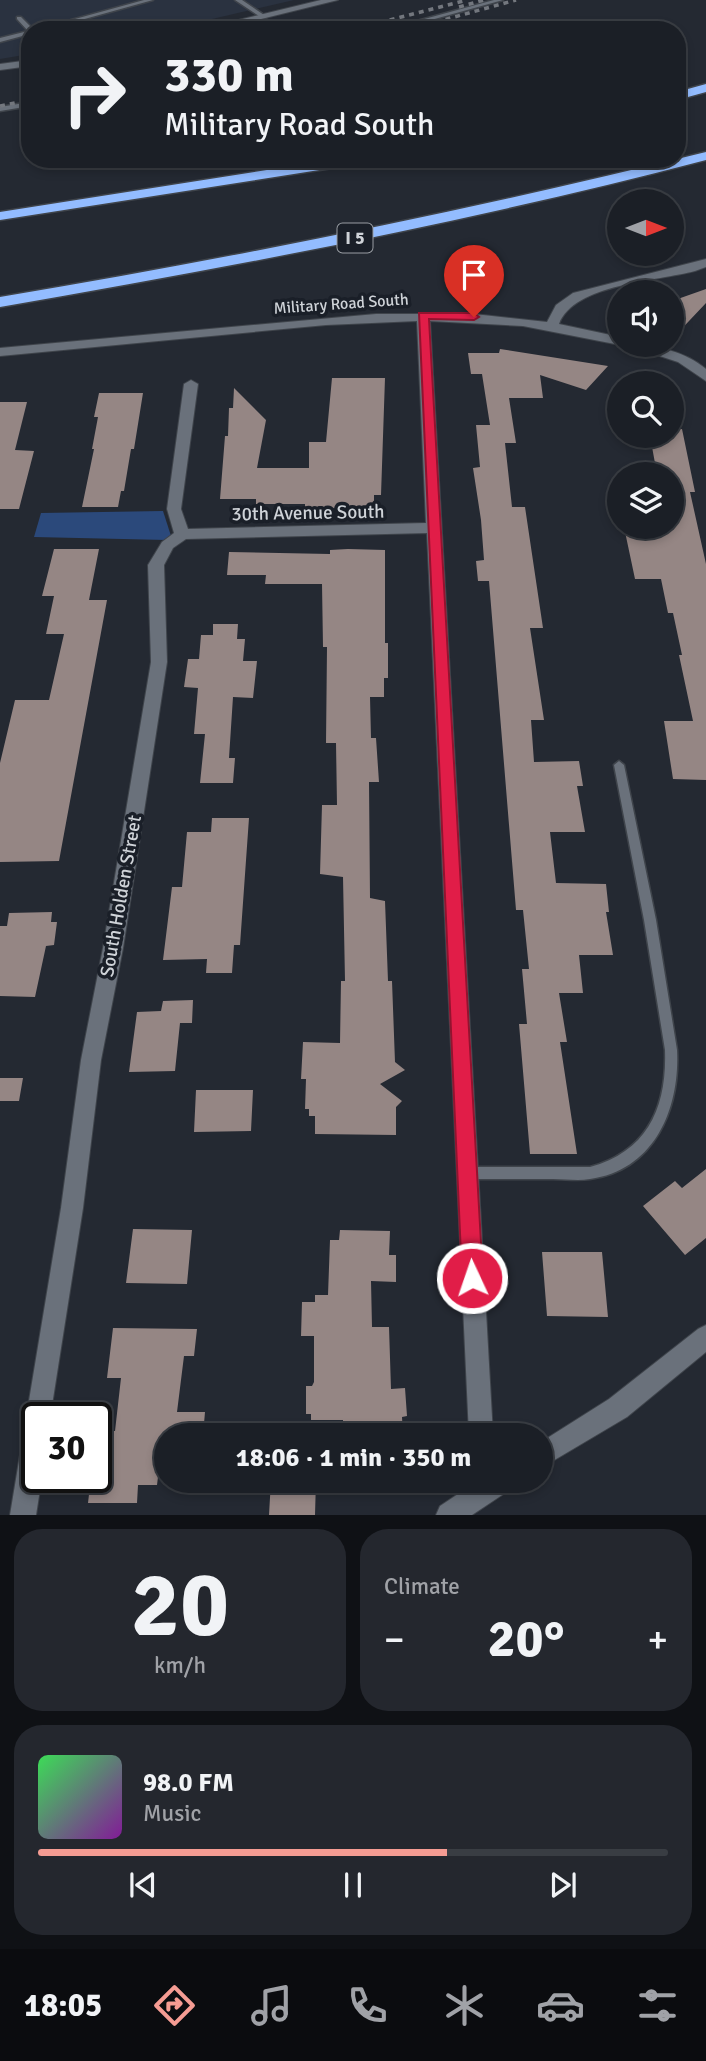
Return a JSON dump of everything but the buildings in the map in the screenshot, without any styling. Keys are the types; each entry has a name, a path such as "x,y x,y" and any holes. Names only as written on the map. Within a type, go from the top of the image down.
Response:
{"highway":[{"path":"686,94 706,88"},
{"name":"I 5","path":"686,161 706,156"},
{"path":"0,216 307,168"},
{"name":"I 5","path":"0,302 262,257 402,229 527,202 659,168"}],"street":[{"path":"245,21 333,0"},
{"path":"0,67 21,64"},
{"path":"552,326 557,313 577,296 678,273 706,263"},
{"path":"424,316 480,1423"},
{"name":"Military Road South","path":"0,352 363,317 474,317 552,326 607,338"},
{"path":"671,357 701,370 706,377"},
{"path":"182,534 174,509 191,384"},
{"name":"30th Avenue South","path":"182,534 435,528"},
{"name":"South Holden Street","path":"41,1402 72,1208 90,1060 113,948 159,662 156,565 167,545 182,534"},
{"path":"553,1449 618,1408 706,1337"},
{"path":"23,1515 26,1493"},
{"path":"449,1515 478,1493"}],"lane":[{"path":"72,21 150,0"},
{"path":"237,0 264,17"},
{"path":"421,21 500,0"},
{"path":"0,40 21,34"},
{"path":"0,109 21,106"},
{"path":"467,1173 590,1173 608,1170 644,1144 665,1108 674,1071 650,920 619,765"}],"shaded area":[{"path":"0,0 294,0 204,21 21,21 21,56 0,59"},
{"path":"163,511 171,536 167,540 34,537 41,513"}],"railway":[{"path":"386,21 467,0"},
{"path":"459,7 484,0"},
{"path":"440,21 516,0"},
{"path":"0,106 21,102"}],"route":[{"path":"472,1278 424,316 474,317"}]}
